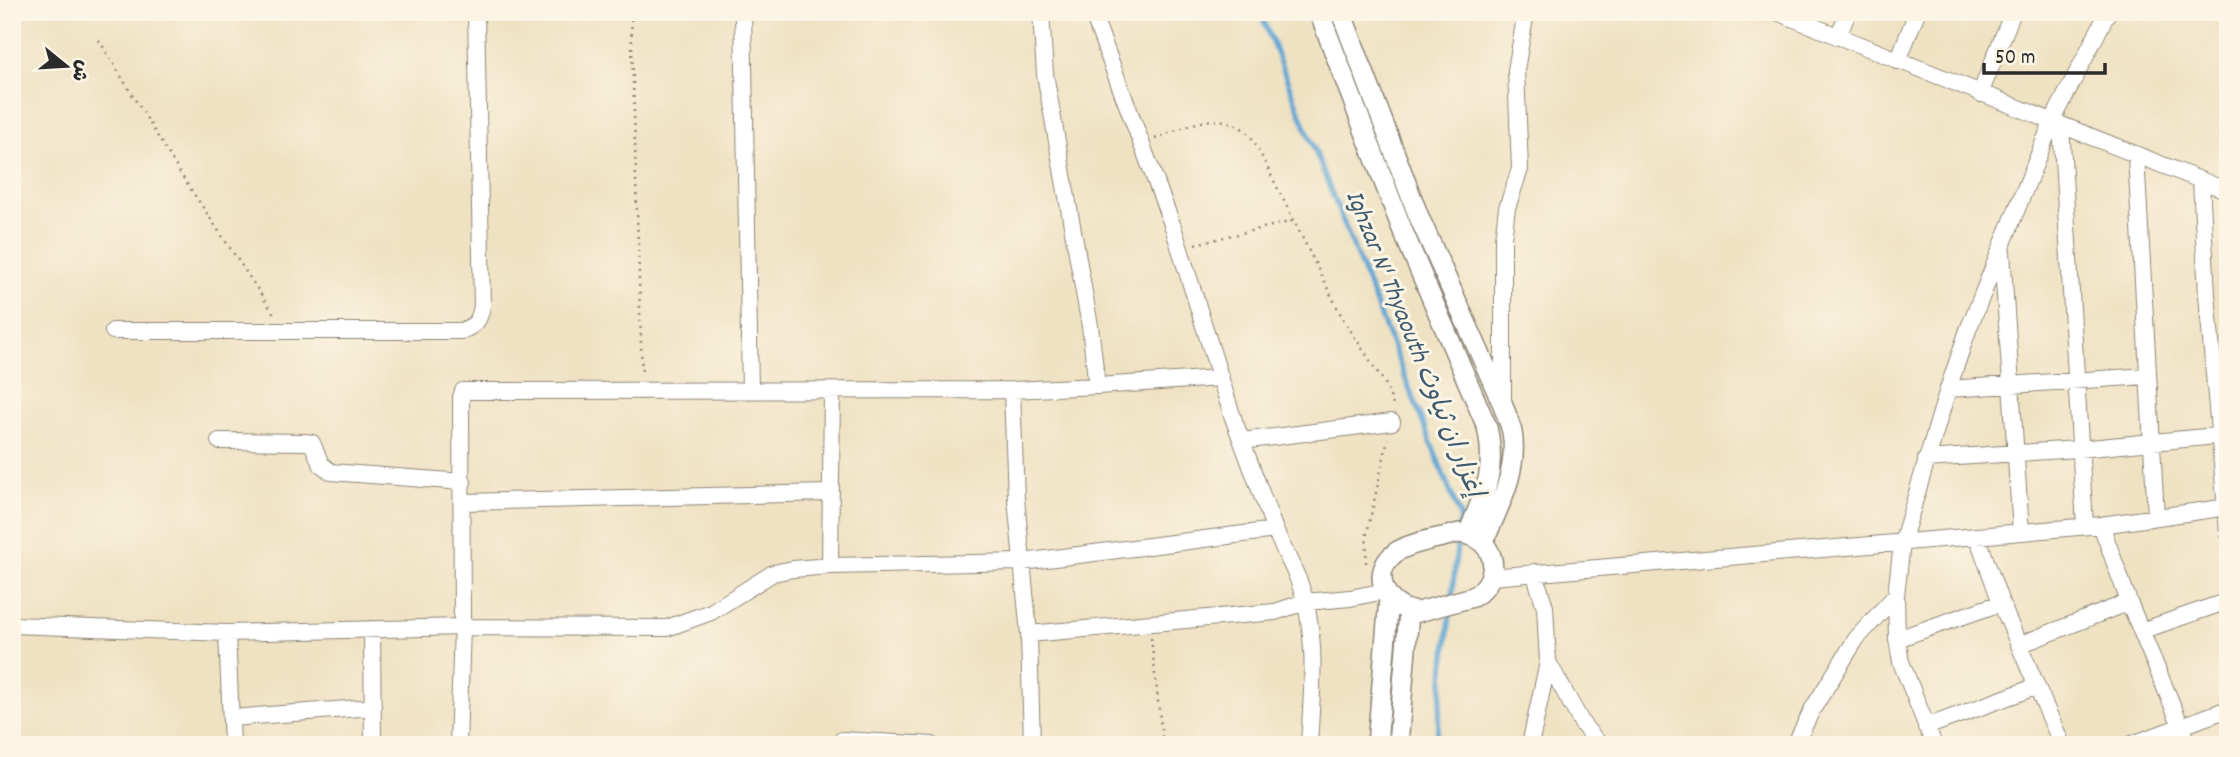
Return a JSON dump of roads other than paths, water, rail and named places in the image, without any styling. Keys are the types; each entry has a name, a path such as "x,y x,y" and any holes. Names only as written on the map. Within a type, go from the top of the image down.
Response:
{"street":[{"path":"113,331 461,331 474,326 481,317 482,305 476,12"},
{"path":"743,12 750,390"},
{"path":"1041,12 1045,74 1090,326 1097,386"},
{"path":"1091,12 1180,248 1242,441 1305,603 1314,667 1308,745"},
{"path":"1319,12 1402,229 1487,427 1491,454 1489,482 1476,539"},
{"path":"1340,12 1419,217 1503,405 1512,432 1513,460 1506,487 1476,539"},
{"path":"1503,405 1503,239 1507,208 1520,169 1516,70 1526,12"},
{"path":"1777,12 2228,191"},
{"path":"1838,37 1847,12"},
{"path":"1898,61 1917,12"},
{"path":"1980,94 2013,12"},
{"path":"1934,745 1901,662 1897,639 1896,595 1902,543 1968,330 2002,246 2108,12"},
{"path":"2057,123 2079,449 2093,525 2189,745"},
{"path":"2136,155 2156,517"},
{"path":"2201,181 2223,436 2228,532"},
{"path":"2002,246 2021,532"},
{"path":"1948,389 2147,376"},
{"path":"458,745 462,627 463,391 1012,390 1221,378"},
{"path":"1012,390 1016,499 1030,634 1032,745"},
{"path":"830,566 832,391"},
{"path":"1242,441 1392,422"},
{"path":"1926,459 2223,436"},
{"path":"219,441 312,443 321,464 331,472 463,482"},
{"path":"463,502 829,493"},
{"path":"1491,577 2021,532 2226,507"},
{"path":"12,625 227,633 462,627 667,628 711,612 773,573 830,566 1023,562 1275,530"},
{"path":"1030,634 1275,612 1305,603 1380,594 1401,609 1418,612 1473,597 1481,592 1491,577 1492,559 1476,539 1459,533 1404,548 1396,552 1386,566 1380,594 1377,745"},
{"path":"1977,536 2035,687 2062,745"},
{"path":"1530,745 1548,662 1545,607 1534,572"},
{"path":"1795,745 1812,710 1856,639 1896,595"},
{"path":"2141,631 2228,601"},
{"path":"1897,639 2001,603"},
{"path":"2019,645 2129,603"},
{"path":"1398,745 1409,612"},
{"path":"372,629 373,745"},
{"path":"227,633 232,745"},
{"path":"1548,662 1583,725 1600,745"},
{"path":"1926,727 2035,687"},
{"path":"231,718 373,707"},
{"path":"2130,745 2228,709"},
{"path":"837,745 842,740 932,745"}],"waterway":[{"name":"Ighzar N' Thyaouth إغزار ان ثياوث","path":"1260,12 1460,516 1452,597"},
{"name":"Ighzar N' Thyaouth إغزار ان ثياوث","path":"1436,745 1451,606"}]}
